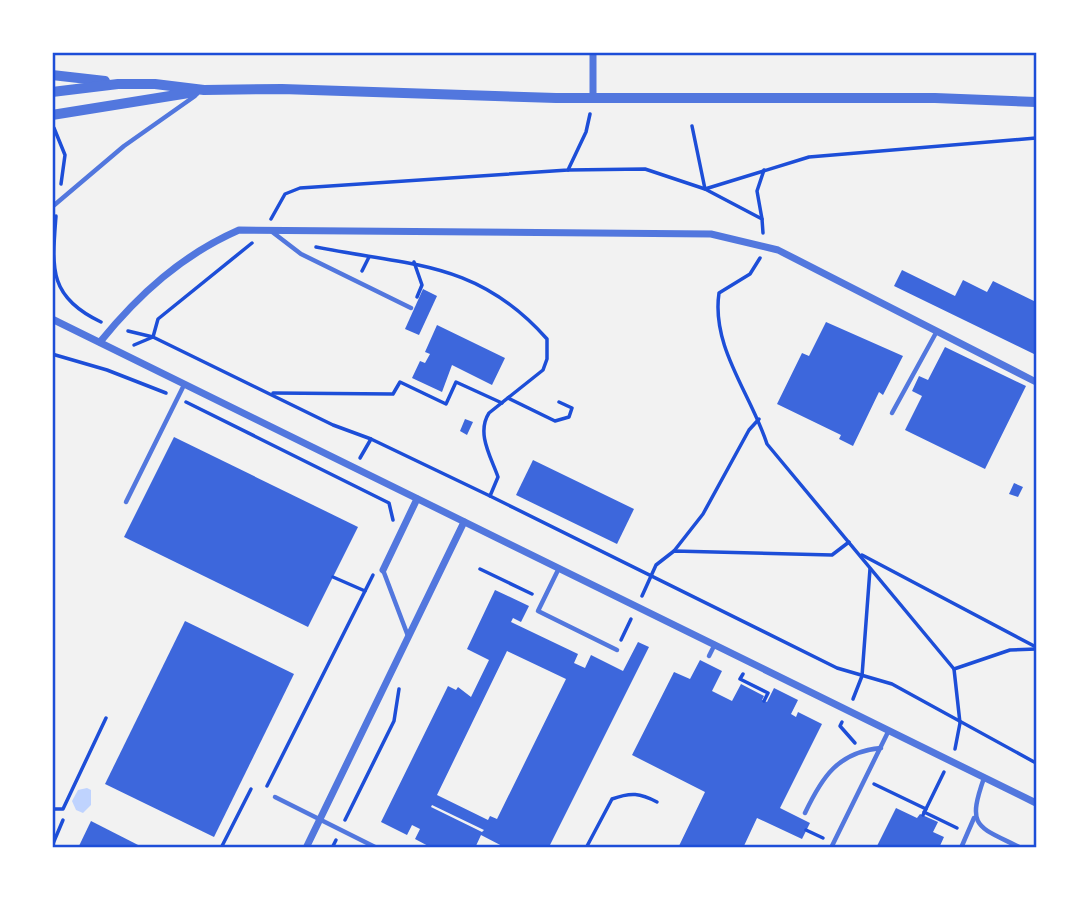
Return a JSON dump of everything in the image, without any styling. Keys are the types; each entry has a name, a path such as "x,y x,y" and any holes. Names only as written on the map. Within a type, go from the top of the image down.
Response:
{"street":[{"path":"593,52 593,98"},
{"path":"52,75 118,84"},
{"path":"52,92 118,84 155,84 204,90 282,89 593,98 935,98 1037,102"},
{"path":"52,115 204,90"},
{"path":"100,342 128,307 202,246 239,230 711,234 763,245 1037,382"},
{"path":"52,319 1037,803"},
{"path":"380,568 417,499"},
{"path":"306,848 464,522"}],"lane":[{"path":"54,205 124,146 204,90"},
{"path":"268,229 300,254 411,308"},
{"path":"892,413 937,330"},
{"path":"125,502 184,384"},
{"path":"380,568 408,636"},
{"path":"559,568 538,611 617,650"},
{"path":"709,656 715,644"},
{"path":"833,845 890,730"},
{"path":"805,813 820,782 831,768 861,750 881,748"},
{"path":"984,777 974,805 975,817 982,829 1021,848"},
{"path":"275,797 377,848"},
{"path":"961,848 975,817"}],"path":[{"path":"52,126 65,155 54,205 53,250 62,296 81,313 112,327 153,337 490,496 837,668 891,684 1037,763"},
{"path":"692,126 705,189"},
{"path":"568,170 586,132"},
{"path":"705,189 809,157 1037,138"},
{"path":"153,337 158,320 268,229 276,206 285,194 300,188 568,170 645,169 705,189 762,219"},
{"path":"764,170 758,191 763,245 759,260 750,274 719,293 716,313 729,361 759,419 767,444 954,669 960,723 955,749"},
{"path":"300,254 306,244 369,257 414,262 455,273 489,290 547,339 547,359 543,370 483,422 484,436 498,477 490,496"},
{"path":"414,262 422,285"},
{"path":"52,354 107,370 177,398 389,503 395,529"},
{"path":"271,393 393,394 400,382 446,404 456,382 502,403"},
{"path":"508,398 555,421 569,417 572,408 559,402"},
{"path":"656,565 674,551 704,514 749,430 759,419"},
{"path":"674,551 832,555 849,542"},
{"path":"859,554 1037,648"},
{"path":"263,795 365,591 380,568"},
{"path":"862,676 870,568"},
{"path":"481,569 544,600"},
{"path":"333,577 365,591"},
{"path":"954,669 1010,650 1037,648"},
{"path":"744,673 740,679 768,693 764,701"},
{"path":"341,829 394,721 399,687"},
{"path":"52,809 63,808 106,718"},
{"path":"924,812 947,767"},
{"path":"866,780 967,833"},
{"path":"221,848 251,789"},
{"path":"586,848 612,799 627,794 640,794 657,802"},
{"path":"52,846 63,820"},
{"path":"806,830 833,845"}],"water":[{"path":"78,790 91,790 91,805 83,813 76,810 72,801"}],"building":[{"path":"902,270 955,296 963,280 987,292 993,281 1036,302 1036,355 894,286"},
{"path":"423,289 437,296 419,335 405,329"},
{"path":"826,322 903,356 883,395 879,392 853,446 839,439 841,435 777,404 802,353 809,356"},
{"path":"437,325 505,358 492,385 452,365 442,392 412,378 420,361 425,363 430,354 425,352"},
{"path":"945,347 1026,386 985,469 905,430 922,396 912,391 919,376 928,380"},
{"path":"465,419 473,422 467,435 460,431"},
{"path":"174,437 358,527 308,627 124,537"},
{"path":"533,460 634,509 617,544 516,495"},
{"path":"1014,483 1023,487 1018,497 1009,494"},
{"path":"495,590 529,606 521,622 513,618 511,622 578,654 574,663 585,668 591,655 623,671 638,642 649,647 550,845 554,848 506,848 481,835 475,848 432,848 415,839 420,829 412,825 407,835 381,822 448,686 456,690 458,687 471,697 489,660 467,649","holes":["507,651 566,679 497,819 490,816 488,820 437,795","432,805 484,830 482,832 431,807"]},
{"path":"185,621 294,674 214,837 105,784"},
{"path":"700,660 722,671 712,691 732,701 741,684 764,696 762,700 767,702 774,688 798,700 791,714 796,717 798,712 822,724 780,808 810,823 802,839 757,818 743,848 678,848 705,792 632,755 674,672 690,679"},
{"path":"896,808 917,818 920,814 938,822 933,832 944,837 939,848 876,848"},
{"path":"91,821 144,848 78,848"}]}
